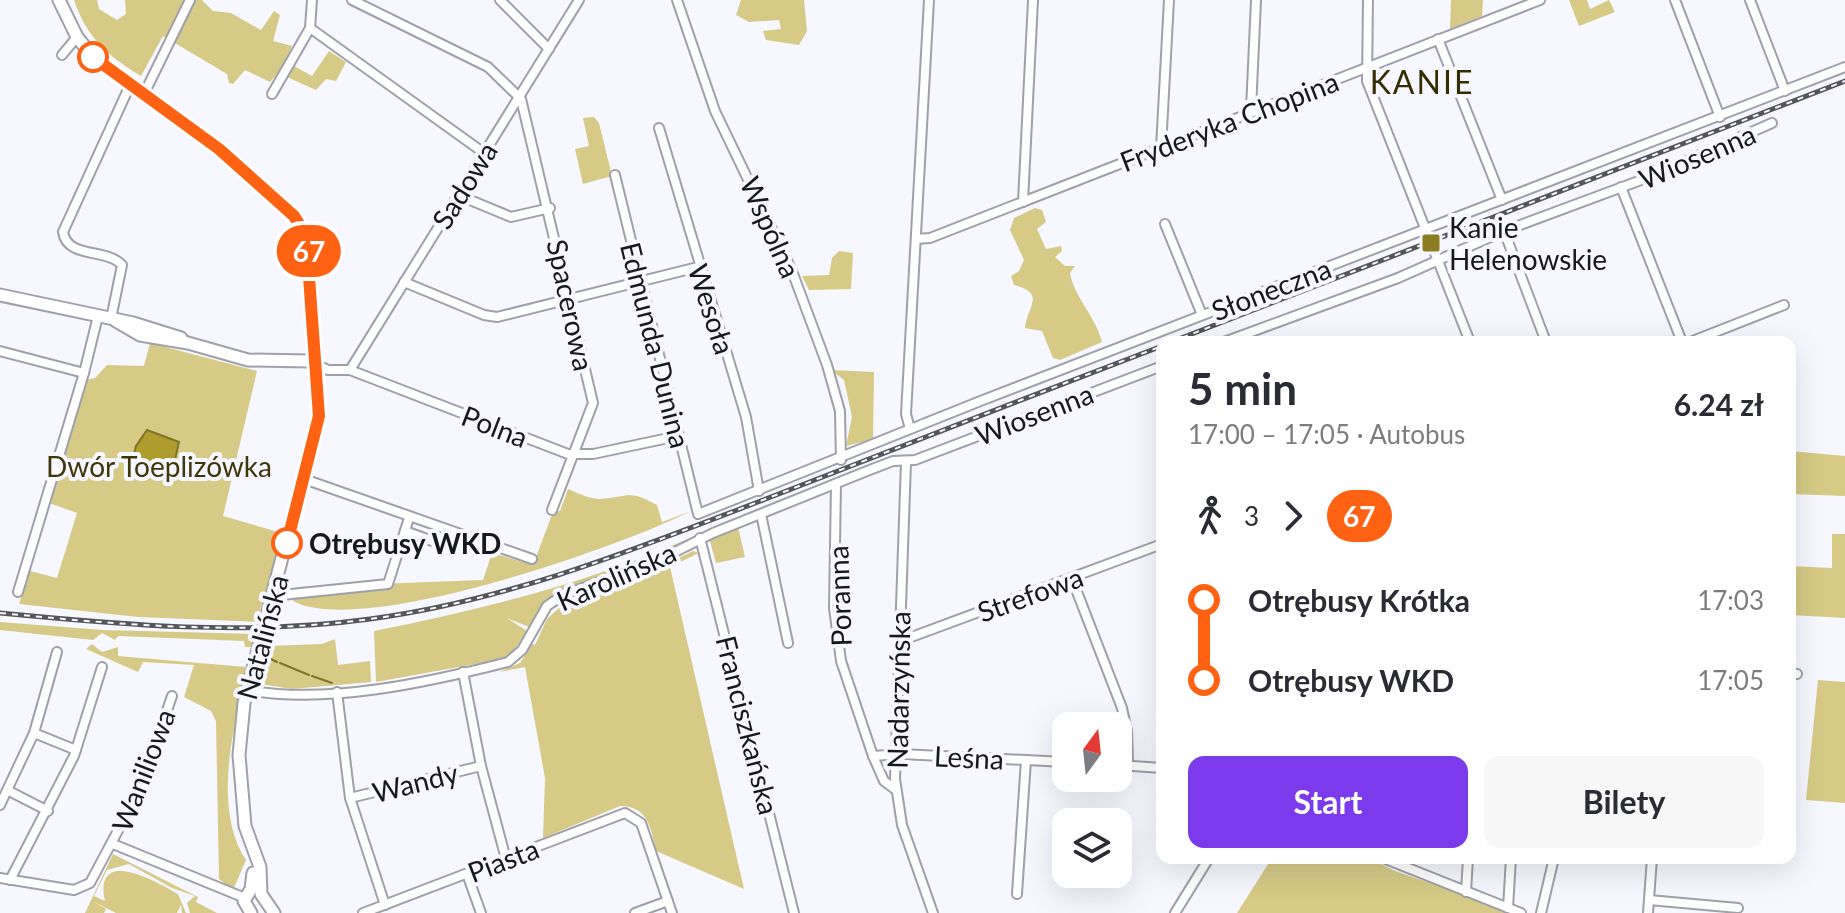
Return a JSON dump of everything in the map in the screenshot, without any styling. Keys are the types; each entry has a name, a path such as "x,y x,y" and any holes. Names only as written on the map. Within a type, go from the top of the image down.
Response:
{"main road":[{"name":"Natalińska","path":"59,0 77,37 103,66 219,149 301,225 309,250 319,416 247,690 239,782 245,826 260,869 255,905"},
{"path":"0,295 178,336 188,343 248,360 310,361 317,365"}],"street":[{"path":"144,94 190,0"},
{"path":"272,94 310,28 312,0"},
{"path":"352,0 488,67 519,96"},
{"path":"500,0 549,49"},
{"name":"Sadowa","path":"350,370 579,0"},
{"name":"Wspólna","path":"677,0 715,111 792,271 827,365 840,411 841,460"},
{"path":"910,429 906,414 929,0"},
{"path":"1023,202 1033,0"},
{"path":"1161,148 1169,0"},
{"path":"1251,110 1256,0"},
{"path":"1368,0 1365,68 1468,336"},
{"name":"Fryderyka Chopina","path":"916,239 930,238 1438,39 1516,5 1540,0"},
{"path":"1675,0 1720,117"},
{"path":"1750,0 1785,91"},
{"path":"310,28 484,153"},
{"path":"62,55 77,37"},
{"path":"1438,39 1502,200"},
{"name":"Słoneczna","path":"698,514 1202,315 1845,67"},
{"path":"114,320 122,270 120,262 74,248 63,234 130,85"},
{"name":"Spacerowa","path":"519,96 550,208 593,405 552,510"},
{"name":"Wiosenna","path":"1240,336 1385,280 1394,272 1408,271 1621,187 1772,123"},
{"name":"Wesoła","path":"659,128 698,267 746,417 759,491"},
{"name":"Edmunda Dunina","path":"615,175 698,514"},
{"name":"Wiosenna","path":"1621,187 1680,336"},
{"path":"458,195 511,217 550,208"},
{"path":"1165,224 1202,315"},
{"path":"1504,231 1544,336"},
{"path":"404,282 484,315 497,317 698,267"},
{"path":"1705,336 1784,305"},
{"path":"18,592 84,373 98,316"},
{"path":"0,351 84,373"},
{"name":"Polna","path":"317,365 326,370 350,370 575,455 678,436"},
{"name":"Wiosenna","path":"906,462 1156,368"},
{"name":"Karolińska","path":"247,690 287,696 337,692 463,672 513,659 542,612 559,597 653,563 700,538 891,462 906,462"},
{"name":"Nadarzyńska","path":"906,462 898,642 896,790 902,825 933,913"},
{"path":"304,479 532,559"},
{"name":"Poranna","path":"836,484 834,608 841,661 873,756 884,781 896,790"},
{"path":"761,514 788,643"},
{"path":"272,596 388,584 409,518"},
{"path":"405,531 446,546 452,533"},
{"name":"Franciszkańska","path":"700,538 794,913"},
{"name":"Strefowa","path":"898,642 1156,546"},
{"path":"1072,579 1122,712"},
{"path":"0,805 34,733 57,652"},
{"path":"10,880 48,811 76,750 102,667"},
{"path":"463,672 481,766 506,859"},
{"path":"337,692 350,798 385,905"},
{"name":"Waniliowa","path":"0,878 81,889 92,881 145,777 172,696"},
{"path":"34,733 76,750"},
{"name":"Leśna","path":"873,756 895,754 1052,761"},
{"path":"1017,894 1026,760"},
{"name":"Wandy","path":"350,798 481,766"},
{"path":"1132,766 1156,768"},
{"path":"9,791 48,811"},
{"name":"Piasta","path":"363,913 620,814 631,814 641,823 668,901"},
{"name":"Waniliowa","path":"113,844 255,905"},
{"path":"1175,913 1205,864"},
{"path":"1398,864 1521,913"},
{"path":"1466,892 1468,864"},
{"path":"1508,908 1511,864"},
{"path":"1541,913 1553,864"},
{"path":"1648,913 1652,864"},
{"path":"467,874 481,913"},
{"path":"1649,900 1738,908"},
{"path":"635,913 668,901 672,913"}],"green space":[{"path":"74,0 97,0 99,9 117,20 126,14 125,0 202,0 213,11 231,13 261,30 274,11 280,15 273,41 292,46 285,61 312,76 329,51 346,62 336,81 326,79 316,90 278,73 270,82 245,70 233,84 229,83 227,74 163,36 141,76 100,45 85,25"},
{"path":"741,0 804,0 807,31 799,45 766,40 763,31 781,29 779,20 749,22 736,15"},
{"path":"1451,0 1483,0 1482,16 1450,29"},
{"path":"1569,0 1587,0 1590,9 1609,0 1615,12 1579,26"},
{"path":"594,117 599,123 612,176 583,184 575,149 589,146 583,118"},
{"path":"1035,208 1042,210 1046,222 1037,229 1046,249 1061,246 1062,251 1055,257 1065,266 1075,266 1070,273 1072,282 1102,342 1060,360 1053,358 1042,331 1025,328 1033,297 1030,292 1014,285 1011,276 1019,271 1024,260 1010,230 1014,218"},
{"path":"839,251 853,253 851,289 809,290 802,276 829,275 832,258"},
{"name":"Dwór Toeplizówka","path":"150,343 257,371 223,516 278,532 275,542 280,548 259,613 264,614 262,622 138,617 19,604 30,571 57,578 77,513 49,503 86,380 95,378 107,365 144,366"},
{"path":"831,370 874,372 873,439 846,446 852,417 844,380"},
{"path":"1796,452 1845,456 1845,496 1796,494"},
{"path":"568,489 596,499 628,495 640,497 657,505 662,522 691,511 552,565 430,598 374,608 327,609 293,601 297,587 483,580 492,553 533,565 553,512 560,511"},
{"path":"738,527 745,557 716,563 709,538"},
{"path":"710,529 644,564 554,595 542,604 529,627 507,618 527,631 513,652 503,659 376,682 374,631 545,590 629,563"},
{"path":"1832,534 1845,534 1845,618 1796,615 1796,566 1832,568"},
{"path":"693,551 699,553 670,567 744,889 656,851 647,820 629,807 620,806 543,838 545,778 525,667 499,672 520,663 532,644 535,645 547,619 563,604 629,582"},
{"path":"0,622 103,630 258,634 252,647 245,647 244,641 118,636 115,640 102,633 93,640 0,630"},
{"path":"335,639 338,665 370,661 371,682 292,689 260,684 268,646 322,644"},
{"path":"92,644 102,652 118,647 118,656 246,667 244,675 247,677 228,769 230,818 246,860 233,890 219,879 216,721 211,711 184,697 194,665 143,662 138,672 86,649"},
{"path":"1818,680 1845,682 1845,803 1806,800"},
{"path":"113,854 198,897 196,902 217,913 190,913 187,903 195,896 172,888 129,864 107,870 94,896 105,901 104,884 109,875 118,871 130,872 178,894 186,913 182,913 181,905 177,913 116,913 92,901 106,909 104,913 85,913"},
{"path":"1268,864 1381,864 1517,913 1237,913"}],"shaded area":[{"path":"147,430 179,442 173,469 133,459 136,446"}],"waterway":[{"path":"269,658 277,662"},
{"path":"280,663 309,675"},
{"path":"312,676 332,683"}],"railway":[{"path":"1186,336 1845,81"},
{"path":"0,613 139,625 277,627 370,619 475,599 627,552 1156,348"}],"bus line":[{"name":"67","path":"93,57 219,149 294,216 306,235 320,394 319,416 287,543"}],"place":[{"name":"Kanie Helenowskie","path":"1431,243"},
{"name":"Otrębusy WKD","path":"287,543"}],"district":[{"name":"KANIE","path":"1422,81"}]}
